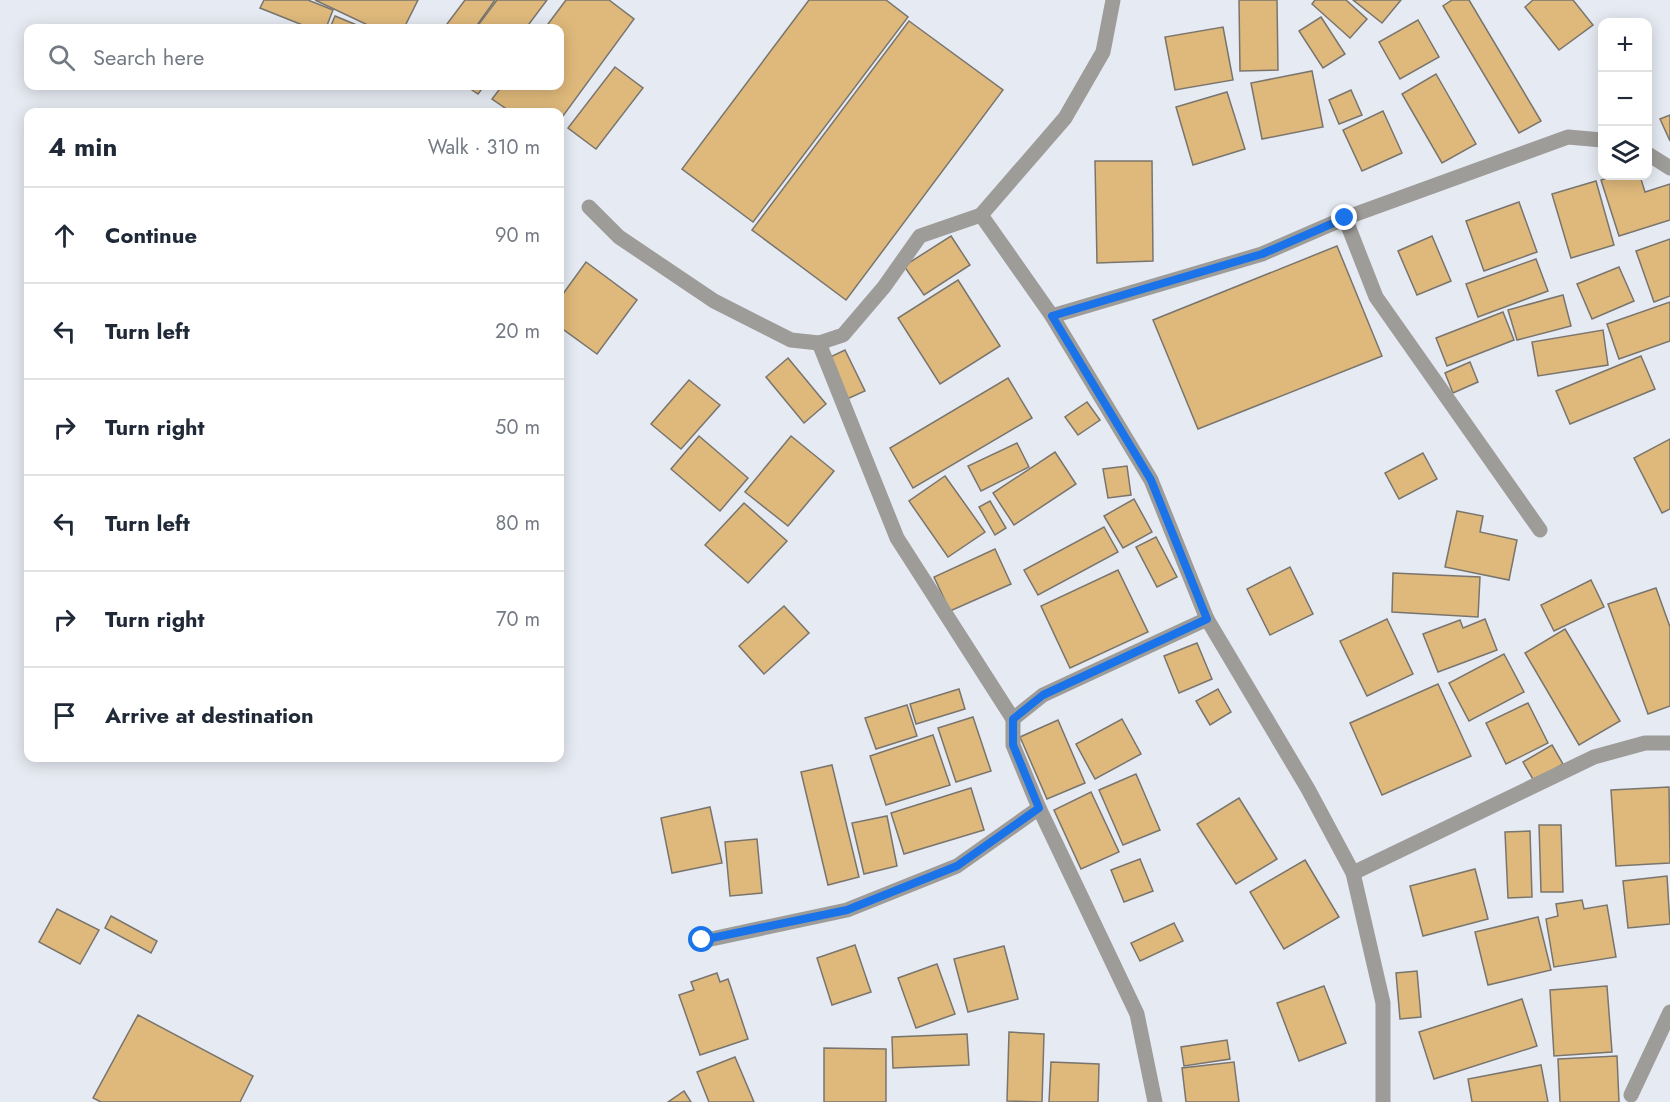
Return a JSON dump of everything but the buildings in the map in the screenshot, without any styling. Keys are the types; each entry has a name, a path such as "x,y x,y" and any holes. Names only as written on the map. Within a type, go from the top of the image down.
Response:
{"street":[{"path":"589,207 619,237 714,301 791,340 819,343 843,335 884,286 920,236 981,215 1065,118 1103,52 1113,0"},
{"path":"1052,316 1262,254 1345,218 1568,137 1598,140"},
{"path":"1652,156 1670,168"},
{"path":"981,215 1052,316 1151,480 1207,619 1308,789 1353,873 1383,1002 1383,1102"},
{"path":"1345,218 1376,297 1540,530"},
{"path":"819,343 897,538 1013,719 1013,745 1039,808 1137,1014 1155,1102"},
{"path":"1013,719 1043,695 1207,619"},
{"path":"1353,873 1594,757 1646,743 1670,743"},
{"path":"702,940 858,905 957,866 1039,808"},
{"path":"1631,1095 1670,1012"}],"route":[{"path":"702,940 847,910 957,866 1039,808 1013,745 1013,719 1043,695 1207,619 1151,480 1052,316 1262,254 1345,218"}]}
